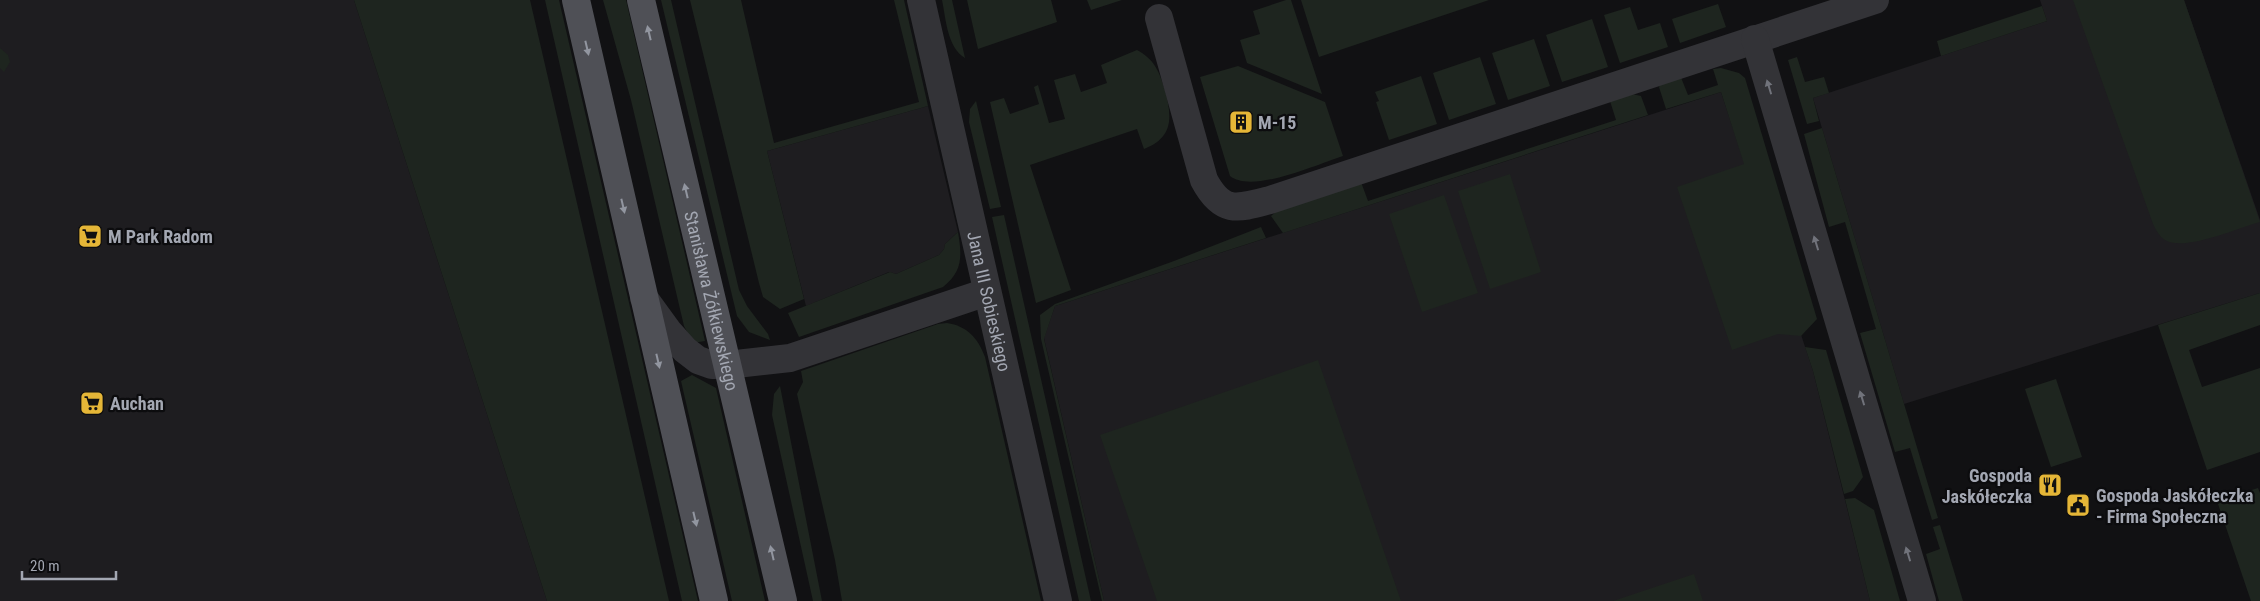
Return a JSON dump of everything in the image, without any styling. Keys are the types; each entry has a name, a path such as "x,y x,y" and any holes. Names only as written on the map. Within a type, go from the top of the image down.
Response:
{"main road":[{"path":"576,0 714,601"},
{"name":"Stanisława Żółkiewskiego","path":"641,0 782,601"}],"street":[{"name":"Jana III Sobieskiego","path":"921,0 1058,601"},
{"path":"1158,18 1204,180 1217,200 1226,205 1236,207 1270,200 1875,0"},
{"path":"1755,39 1922,601"},
{"path":"643,296 668,331 685,350 698,360 712,365 727,365 790,358 987,292"}],"shaded area":[{"path":"0,0 354,0 547,601 0,601"},
{"path":"354,0 530,0 669,601 547,601"},
{"path":"545,0 559,0 698,601 682,601"},
{"path":"603,0 626,0 705,341 693,343 684,326 631,100"},
{"path":"661,0 671,0 739,290 747,306 768,334 770,340 749,332 737,316"},
{"path":"690,0 741,0 774,143 919,102 894,0 904,0 928,106 767,151 804,299 780,309 763,297"},
{"path":"942,0 952,0 965,58 954,47 951,40"},
{"path":"967,0 1051,0 1057,22 978,49"},
{"path":"1087,0 1122,0 1091,10"},
{"path":"1291,0 1322,94 1247,63 1240,40 1260,34 1253,11"},
{"path":"1301,0 1489,0 1319,57"},
{"path":"2040,0 2184,0 2260,220 2260,293 1904,404 1813,98 2047,21"},
{"path":"2073,0 2184,0 2260,222 2211,238 2185,243 2174,243 2165,240 2159,235 2153,224"},
{"path":"1718,4 1726,27 1680,43 1672,19"},
{"path":"2042,6 2047,21 1941,56 1937,41"},
{"path":"1630,7 1638,30 1660,23 1668,47 1620,63 1604,15"},
{"path":"1592,19 1608,67 1562,82 1546,35"},
{"path":"1534,39 1550,86 1508,100 1492,53"},
{"path":"0,48 8,55 10,62 4,72 0,68"},
{"path":"1137,50 1152,62 1163,83 1169,109 1166,132 1161,139 1144,149 1137,129 1030,165 1071,290 1036,303 990,102 1004,98 1010,114 1039,104 1034,87 1038,85 1049,123 1065,119 1054,80 1075,74 1081,92 1107,83 1101,65"},
{"path":"1480,57 1496,104 1449,120 1433,73"},
{"path":"1797,57 1805,82 1824,77 1829,93 1813,98 1819,121 1807,124 1788,60"},
{"path":"1238,66 1325,102 1343,156 1302,171 1269,180 1240,181 1230,176 1200,77"},
{"path":"1721,68 1739,73 1745,78 1817,319 1801,336 1778,334 1732,350 1677,187 1744,164 1721,92 1666,109 1659,87 1660,84 1680,75 1688,95 1718,85 1713,69"},
{"path":"1421,76 1437,124 1389,140 1376,102 1379,101 1375,92"},
{"path":"1721,92 1813,371 1870,601 1104,601 1044,338 1055,306"},
{"path":"1632,94 1641,96 1648,115 1283,233 1271,216 1277,211 1361,182 1368,201 1616,120 1610,101"},
{"path":"976,101 1001,207 990,209 969,122 970,109"},
{"path":"928,106 958,232 945,244 944,249 939,255 896,274 889,272 806,306 767,151"},
{"path":"1822,128 1938,518 1932,520 1910,448 1895,452 1860,333 1876,329 1845,222 1829,227 1804,134"},
{"path":"1510,174 1541,272 1490,289 1458,191"},
{"path":"1444,195 1478,293 1422,312 1389,214"},
{"path":"1004,215 1091,601 1079,601 992,217"},
{"path":"1261,227 1266,238 1055,306 1044,339 1104,601 1102,601 1041,339 1040,315 1055,304"},
{"path":"958,232 960,256 958,269 950,281 943,287 799,337 788,313 890,272 896,274 939,255 944,249 945,244"},
{"path":"2260,293 2260,325 2189,350 2202,387 2260,368 2260,452 2207,470 2158,325"},
{"path":"947,323 960,327 971,334 979,344 985,357 1041,601 842,601 835,560 797,394 803,382 801,371 938,324"},
{"path":"1805,347 1826,350 1863,477 1853,491 1844,494 1813,371"},
{"path":"1318,360 1401,601 1157,601 1100,435"},
{"path":"692,375 716,388 765,601 732,601 681,381"},
{"path":"2056,379 2082,457 2051,467 2025,389"},
{"path":"780,386 822,601 813,601 772,415 774,394"},
{"path":"2258,488 2260,493 2260,601 2251,601 2217,501"},
{"path":"1855,498 1874,510 1900,601 1870,601 1845,499"},
{"path":"1940,525 1963,601 1939,601 1926,554 1940,549 1933,527"},
{"path":"1694,574 1703,601 1613,601"}],"place":[{"name":"M-15","path":"1241,122"},
{"name":"M Park Radom","path":"90,236"},
{"name":"Auchan","path":"92,403"},
{"name":"Gospoda Jaskółeczka","path":"2050,485"},
{"name":"Gospoda Jaskółeczka - Firma Społeczna","path":"2078,505"}]}
